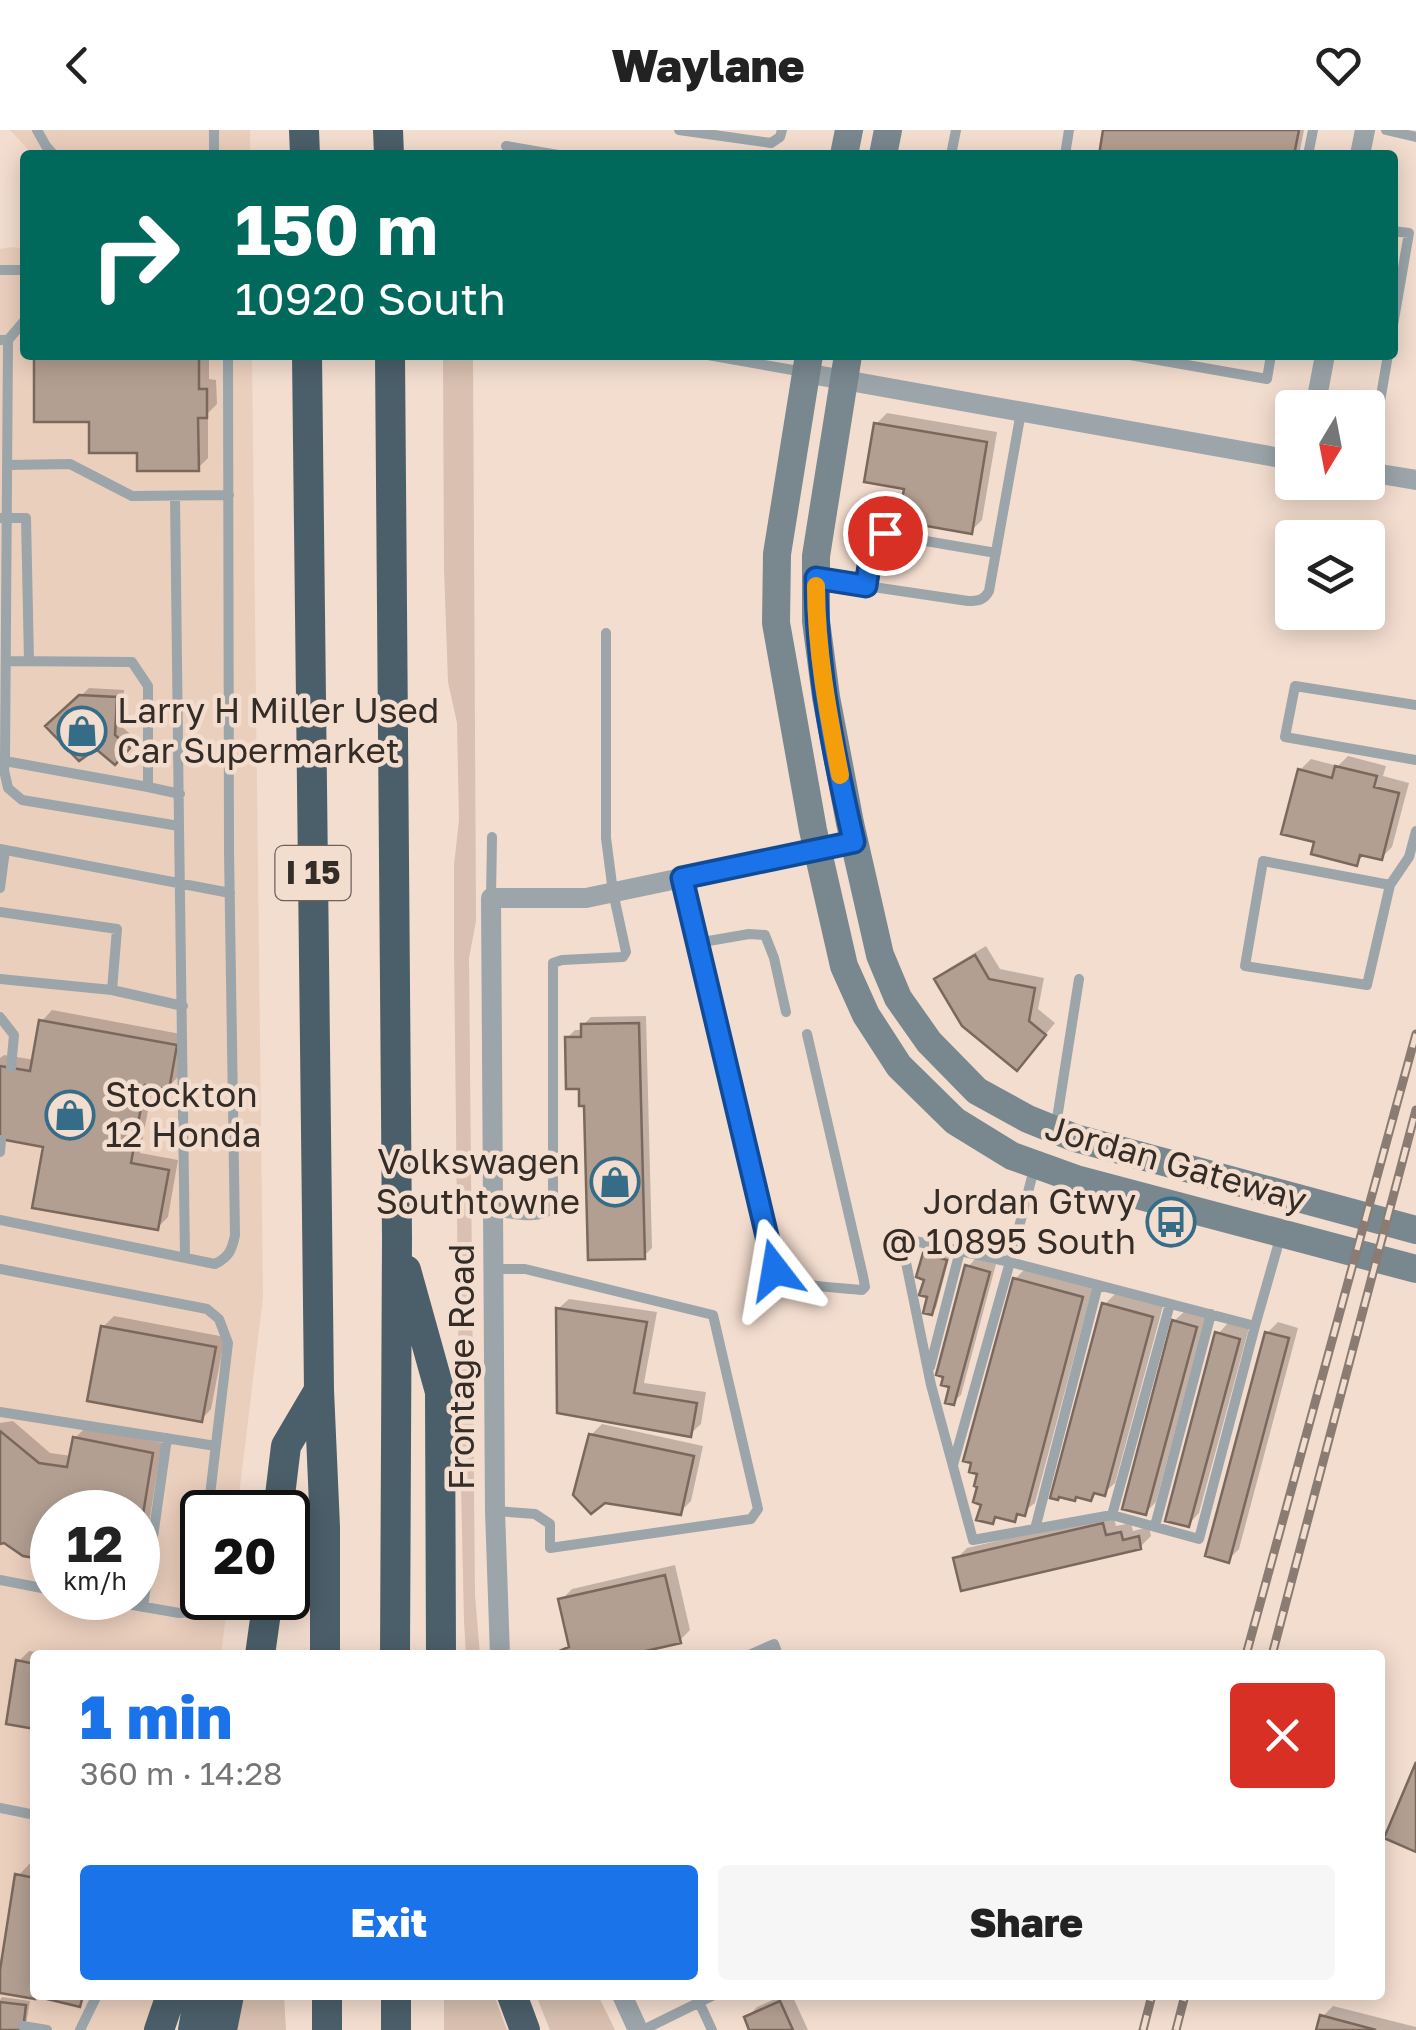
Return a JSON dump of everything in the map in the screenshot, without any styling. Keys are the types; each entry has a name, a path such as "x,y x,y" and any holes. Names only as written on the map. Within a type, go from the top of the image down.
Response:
{"highway":[{"name":"I 15","path":"307,360 325,1650"},
{"name":"I 15","path":"390,360 397,1238 395,1650"},
{"path":"397,1238 440,1392 442,1650"},
{"path":"281,1490 286,1446 320,1390"},
{"path":"262,1650 266,1620"},
{"path":"159,2030 169,2000"},
{"path":"192,2030 198,2000"},
{"path":"222,2030 228,2000"},
{"path":"327,2000 327,2030"},
{"path":"396,2000 396,2030"},
{"path":"514,2000 524,2030"}],"main road":[{"name":"Jordan Gateway","path":"807,364 777,554 776,623 844,966 866,1015 899,1066 955,1121 1012,1156 1076,1179 1416,1269"},
{"name":"Jordan Gateway","path":"845,367 816,556 816,621 826,697 854,842 880,955 898,998 929,1042 977,1090 1028,1120 1294,1199 1416,1230"}],"street":[{"path":"1318,390 1323,360"},
{"path":"807,364 845,367 1021,411 1275,457"},
{"path":"1385,475 1416,480"},
{"path":"491,898 586,898 854,842"},
{"name":"Frontage Road","path":"491,898 494,1511 500,1650"},
{"path":"625,2000 641,2030"}],"lane":[{"path":"679,130 771,144 782,130"},
{"path":"1386,130 1416,137"},
{"path":"506,146 529,150"},
{"path":"1398,232 1409,233 1398,296"},
{"path":"4,340 8,615 3,767 8,788 22,800 179,826"},
{"path":"0,1220 215,1264 227,1258 232,1249 235,1235 228,360"},
{"path":"763,360 807,364"},
{"path":"1159,360 1267,379 1270,360"},
{"path":"1382,390 1387,360"},
{"path":"816,578 978,601 985,598 990,590 1021,411"},
{"path":"8,464 70,464 132,496 228,496"},
{"path":"176,496 185,1258"},
{"path":"4,518 26,518 29,661"},
{"path":"866,586 873,539 879,533 996,553"},
{"path":"8,564 27,564"},
{"path":"8,615 28,616"},
{"path":"493,1211 538,1216 554,1208 553,963 623,957 626,952 606,838 606,633"},
{"path":"7,661 132,662 148,686 148,787"},
{"path":"1416,705 1295,686 1285,737 1416,760"},
{"path":"3,767 180,794"},
{"path":"1390,885 1263,861 1245,966 1366,985 1390,885 1409,857 1416,831"},
{"path":"491,898 492,837"},
{"path":"0,888 2,849 230,892"},
{"path":"682,878 775,1270 792,1282 862,1290 863,1276 807,1034"},
{"path":"0,912 117,929 112,990"},
{"path":"698,943 765,935 786,1012"},
{"path":"0,979 112,990 183,1006"},
{"path":"1055,1131 1079,980"},
{"path":"0,1017 14,1036 11,1068"},
{"path":"0,1152 1,1140"},
{"path":"953,1465 1035,1164"},
{"path":"1256,1326 901,1238 929,1372 973,1540 1112,1514 1199,1539 1281,1234"},
{"path":"929,1372 960,1251"},
{"path":"494,1269 525,1268 713,1315 758,1509 751,1519 550,1548 550,1524 535,1514 494,1511"},
{"path":"0,1269 207,1308 219,1320 228,1343 211,1490"},
{"path":"1034,1529 1098,1285"},
{"path":"1112,1514 1170,1304"},
{"path":"1155,1526 1211,1314"},
{"path":"0,1412 216,1446"},
{"path":"160,1490 167,1438"},
{"path":"0,1580 30,1586"},
{"path":"0,1808 30,1814"},
{"path":"80,2030 95,2000"},
{"path":"641,2030 703,2000"},
{"path":"699,2002 712,2030"},
{"path":"23,2026 47,2030"}],"shaded area":[{"path":"10,130 250,130 250,150 28,150"},
{"path":"13,247 20,248 20,360 252,360 263,1297 240,1490 180,1490 180,1620 225,1620 222,1650 30,1650 30,2000 166,2000 159,2030 0,2030 0,249"},
{"path":"443,360 473,360 476,921 469,958 475,1595 480,1650 466,1650 464,1621 454,949 454,865 459,820 457,723 448,682"},
{"path":"242,2000 284,2000 286,2030 237,2030"},
{"path":"444,2000 496,2000 507,2030 444,2030"},
{"path":"538,2000 600,2000 615,2030 550,2030"}],"building":[{"path":"1103,130 1299,130 1295,150 1100,150"},
{"path":"34,360 199,360 199,389 207,389 207,418 198,418 199,471 137,471 137,453 89,453 89,422 34,422"},
{"path":"874,423 987,442 972,534 898,521 904,489 864,482"},
{"name":"Larry H Miller Used Car Supermarket","path":"79,695 117,697 115,735 130,748 115,765 96,749 79,761 45,726"},
{"path":"1335,766 1377,776 1374,787 1399,793 1382,860 1360,855 1357,866 1311,854 1314,842 1281,834 1298,769 1332,778"},
{"path":"975,955 989,979 1035,988 1029,1021 1046,1035 1017,1071 962,1026 934,979"},
{"name":"Stockton 12 Honda","path":"39,1020 177,1045 169,1090 145,1085 131,1163 169,1170 158,1230 32,1208 43,1147 0,1139 0,1066 30,1071"},
{"name":"Volkswagen Southtowne","path":"639,1023 645,1259 588,1260 584,1106 579,1106 579,1089 566,1089 565,1037 581,1037 581,1024"},
{"path":"923,1253 947,1260 932,1315 923,1313 927,1297 919,1295 924,1280 916,1277"},
{"path":"965,1265 990,1272 954,1405 945,1403 949,1387 941,1385 943,1377 936,1375"},
{"path":"1013,1278 1083,1297 1025,1516 1017,1514 1015,1522 995,1517 993,1524 976,1520 981,1505 973,1502 977,1474 969,1472 971,1463 963,1461"},
{"path":"1102,1303 1153,1317 1105,1496 1094,1493 1091,1501 1076,1497 1075,1501 1059,1497 1058,1500 1050,1498"},
{"path":"556,1308 647,1322 634,1393 697,1403 691,1437 557,1413"},
{"path":"1172,1320 1197,1327 1146,1515 1122,1509"},
{"path":"101,1326 216,1347 202,1422 87,1401"},
{"path":"1215,1332 1240,1339 1189,1527 1165,1521"},
{"path":"1265,1332 1289,1338 1229,1563 1205,1556"},
{"path":"0,1431 39,1463 67,1467 73,1437 153,1453 147,1490 30,1490 30,1557 0,1544"},
{"path":"589,1434 694,1456 681,1515 605,1503 591,1514 573,1495"},
{"path":"1103,1523 1106,1535 1121,1532 1123,1540 1139,1536 1141,1549 961,1591 953,1558"},
{"path":"665,1575 681,1643 650,1650 562,1650 569,1647 558,1599"},
{"path":"16,1660 30,1663 30,1728 6,1724"},
{"path":"1416,1762 1416,1852 1385,1836"},
{"path":"15,1874 30,1877 30,1998 0,1993"},
{"path":"51,2000 82,2000 80,2007"},
{"path":"780,2001 793,2030 749,2030 744,2017"},
{"path":"0,2002 26,2005 23,2030 0,2030"},
{"path":"1320,2015 1376,2030 1316,2030"}],"railway":[{"path":"1247,1650 1416,1034"},
{"path":"1273,1650 1416,1110"},
{"path":"1143,2030 1151,2000"},
{"path":"1176,2030 1184,2000"}],"slow traffic":[{"path":"816,586 816,621 840,775"}],"place":[{"name":"Larry H Miller Used Car Supermarket","path":"82,731"},
{"name":"Stockton 12 Honda","path":"70,1115"},
{"name":"Volkswagen Southtowne","path":"615,1182"},
{"name":"Jordan Gtwy @ 10895 South","path":"1171,1222"}],"route":[{"path":"775,1270 682,878 854,842 826,697 816,621 816,578 866,586 873,539 885,533"}]}
